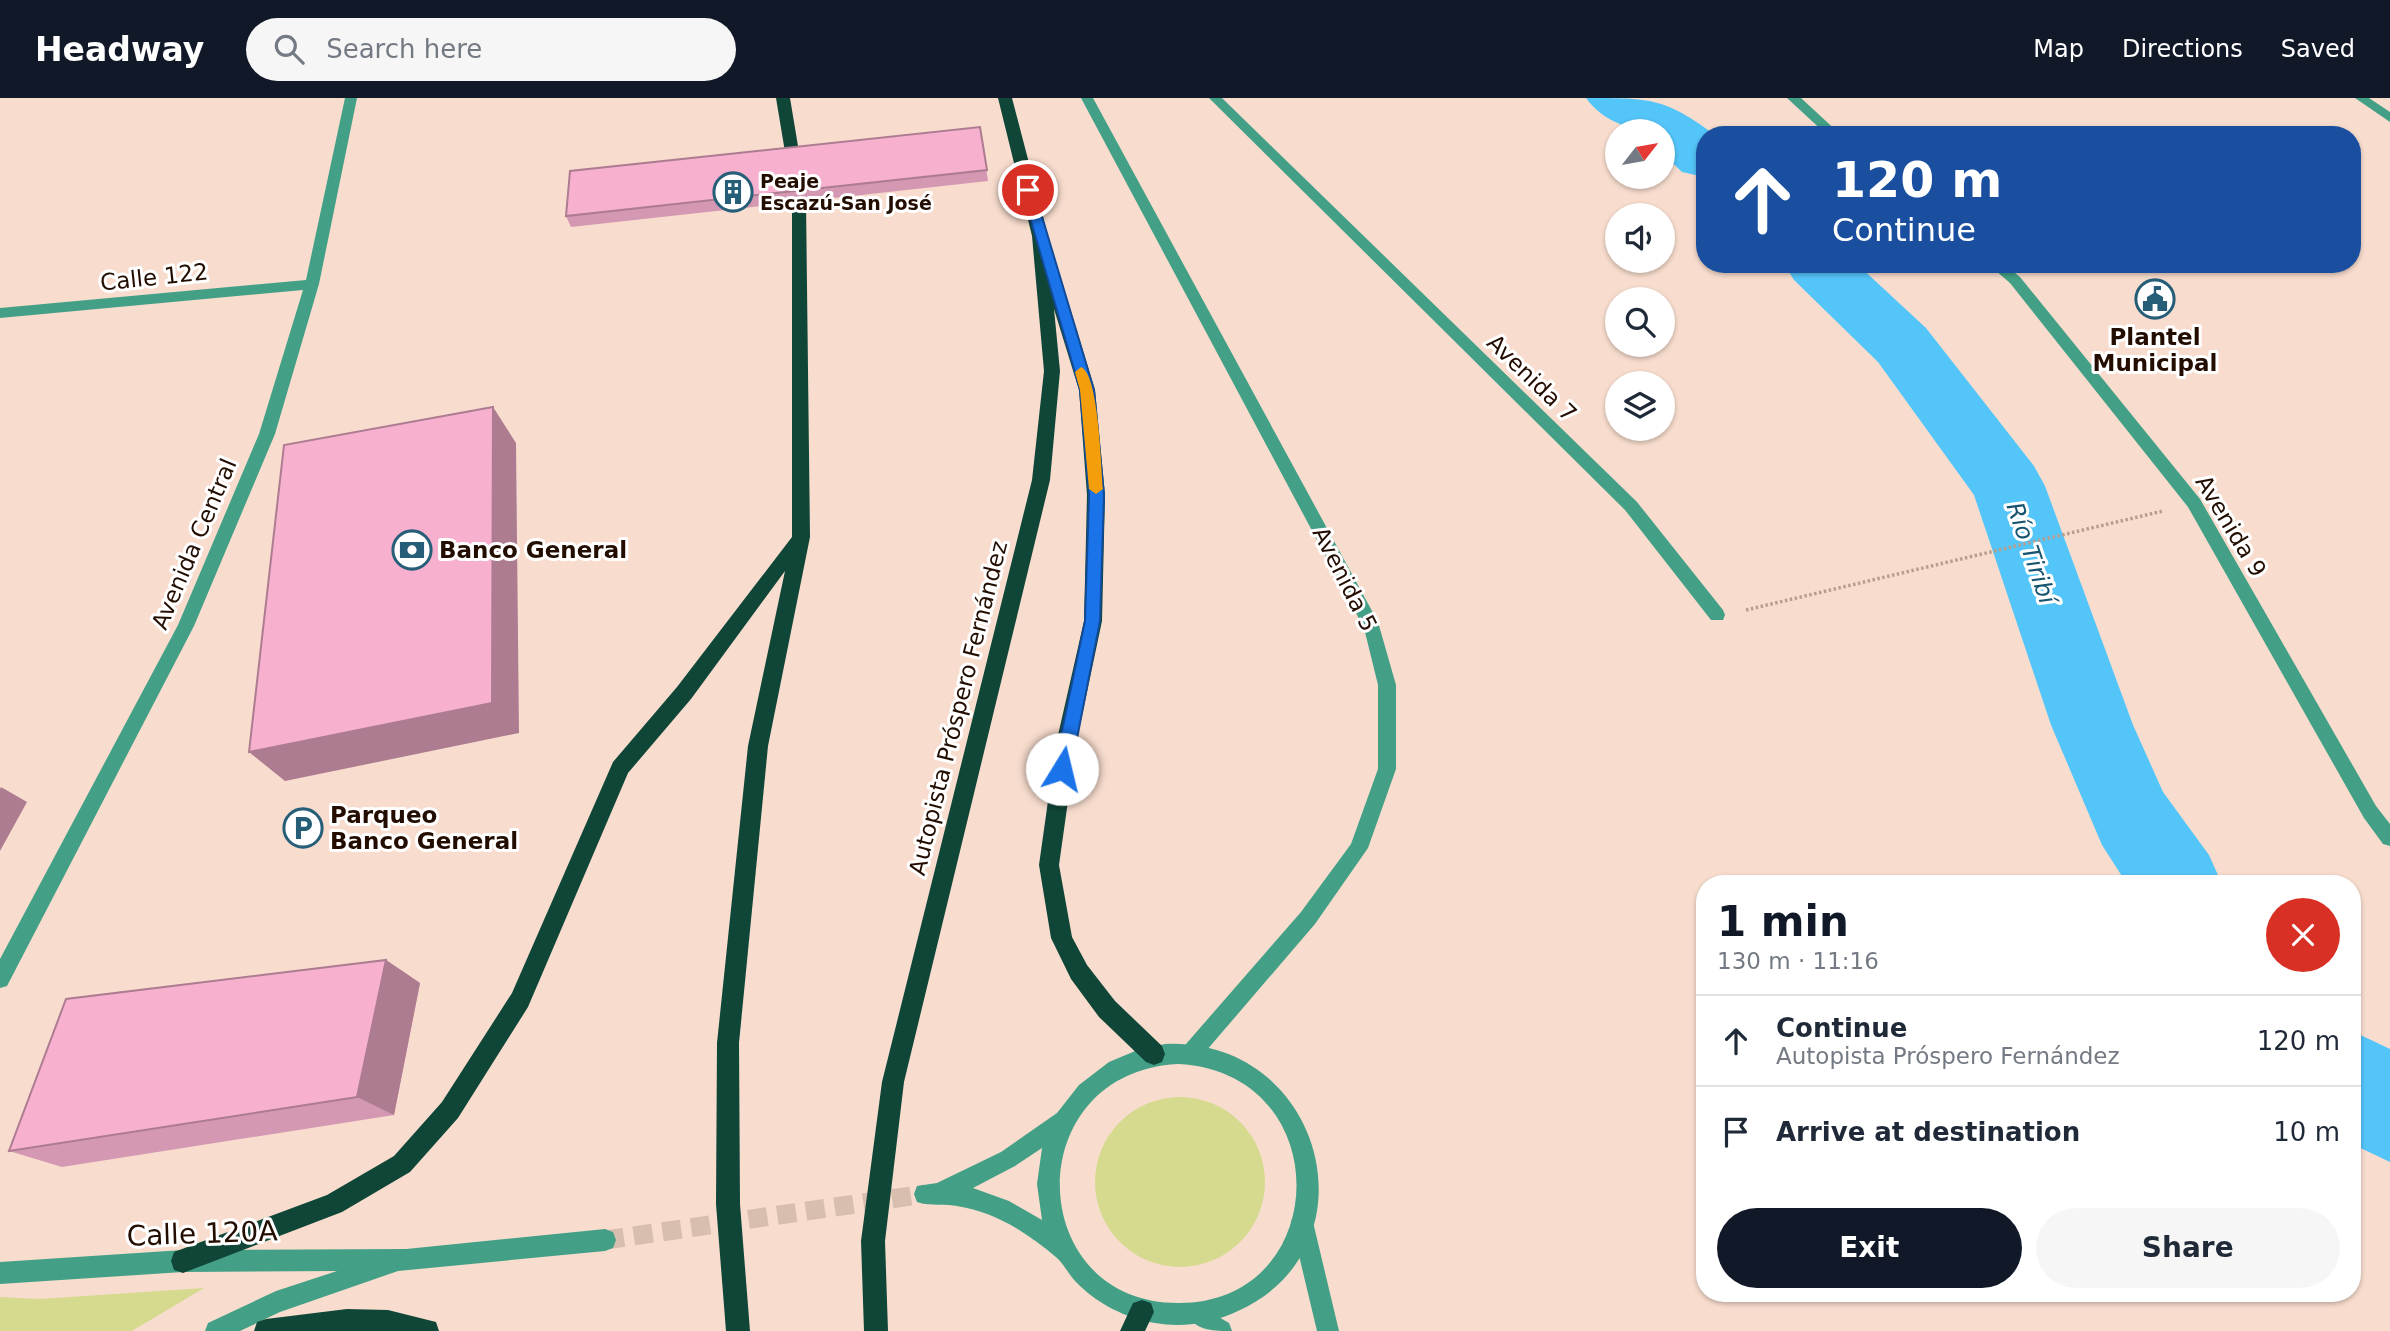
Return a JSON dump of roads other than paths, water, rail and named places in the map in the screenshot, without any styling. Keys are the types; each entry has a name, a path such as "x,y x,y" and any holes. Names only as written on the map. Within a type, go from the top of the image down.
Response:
{"highway":[{"path":"783,98 793,158"},
{"name":"Autopista Próspero Fernández","path":"876,1331 873,1241 893,1082 1041,480 1052,371 1040,236 1004,98"},
{"path":"738,1331 729,1204 728,1043 758,746 801,537 799,202"},
{"path":"1040,236 1087,390 1097,495 1093,621 1066,744 1049,865 1062,938 1079,972 1108,1009 1154,1054"},
{"path":"183,1261 334,1204 402,1164 450,1110 520,1000 620,768 684,693 801,537"},
{"path":"266,1331 352,1320 413,1326 427,1331"}],"street":[{"name":"Avenida Central","path":"0,979 186,626 267,433 312,284 351,98"},
{"name":"Avenida 5","path":"1087,98 1373,626 1387,685 1387,769 1359,848 1308,918 1193,1051"},
{"name":"Avenida 7","path":"1215,98 1631,506 1717,615"},
{"path":"1793,98 1825,126"},
{"path":"2361,98 2390,118"},
{"name":"Avenida 9","path":"2006,273 2015,280 2194,503 2363,801 2390,838"},
{"name":"Calle 122","path":"0,313 312,284"},
{"path":"1193,1051 1223,1059 1251,1074 1275,1096 1292,1124 1303,1154 1307,1187 1302,1222 1291,1249 1274,1273 1228,1308 1200,1317 1137,1322 1087,1279 1069,1253 1055,1220 1050,1184 1055,1150 1068,1118 1084,1094 1104,1076 1128,1062 1154,1054 1193,1051"},
{"path":"1068,1118 1007,1159 933,1193 977,1199 1010,1212 1069,1253"},
{"path":"1302,1222 1328,1331"},
{"name":"Calle 120A","path":"4,1269 183,1261 407,1260 605,1240"},
{"name":"Calle 120A","path":"216,1331 276,1302 407,1260"},
{"path":"1200,1317 1221,1331"}],"waterway":[{"name":"Río Tiribí","path":"1616,98 1668,124 1696,150"},
{"name":"Río Tiribí","path":"1826,273 1902,345 2008,486 2092,725 2132,818 2172,875"},
{"name":"Río Tiribí","path":"2361,1087 2390,1113"}],"tunnel":[{"path":"605,1240 925,1194"}],"place":[{"name":"Peaje Escazú-San José","path":"733,192"},
{"name":"Plantel Municipal","path":"2155,299"},
{"name":"Banco General","path":"412,550"},
{"name":"Parqueo Banco General","path":"303,828"}]}
